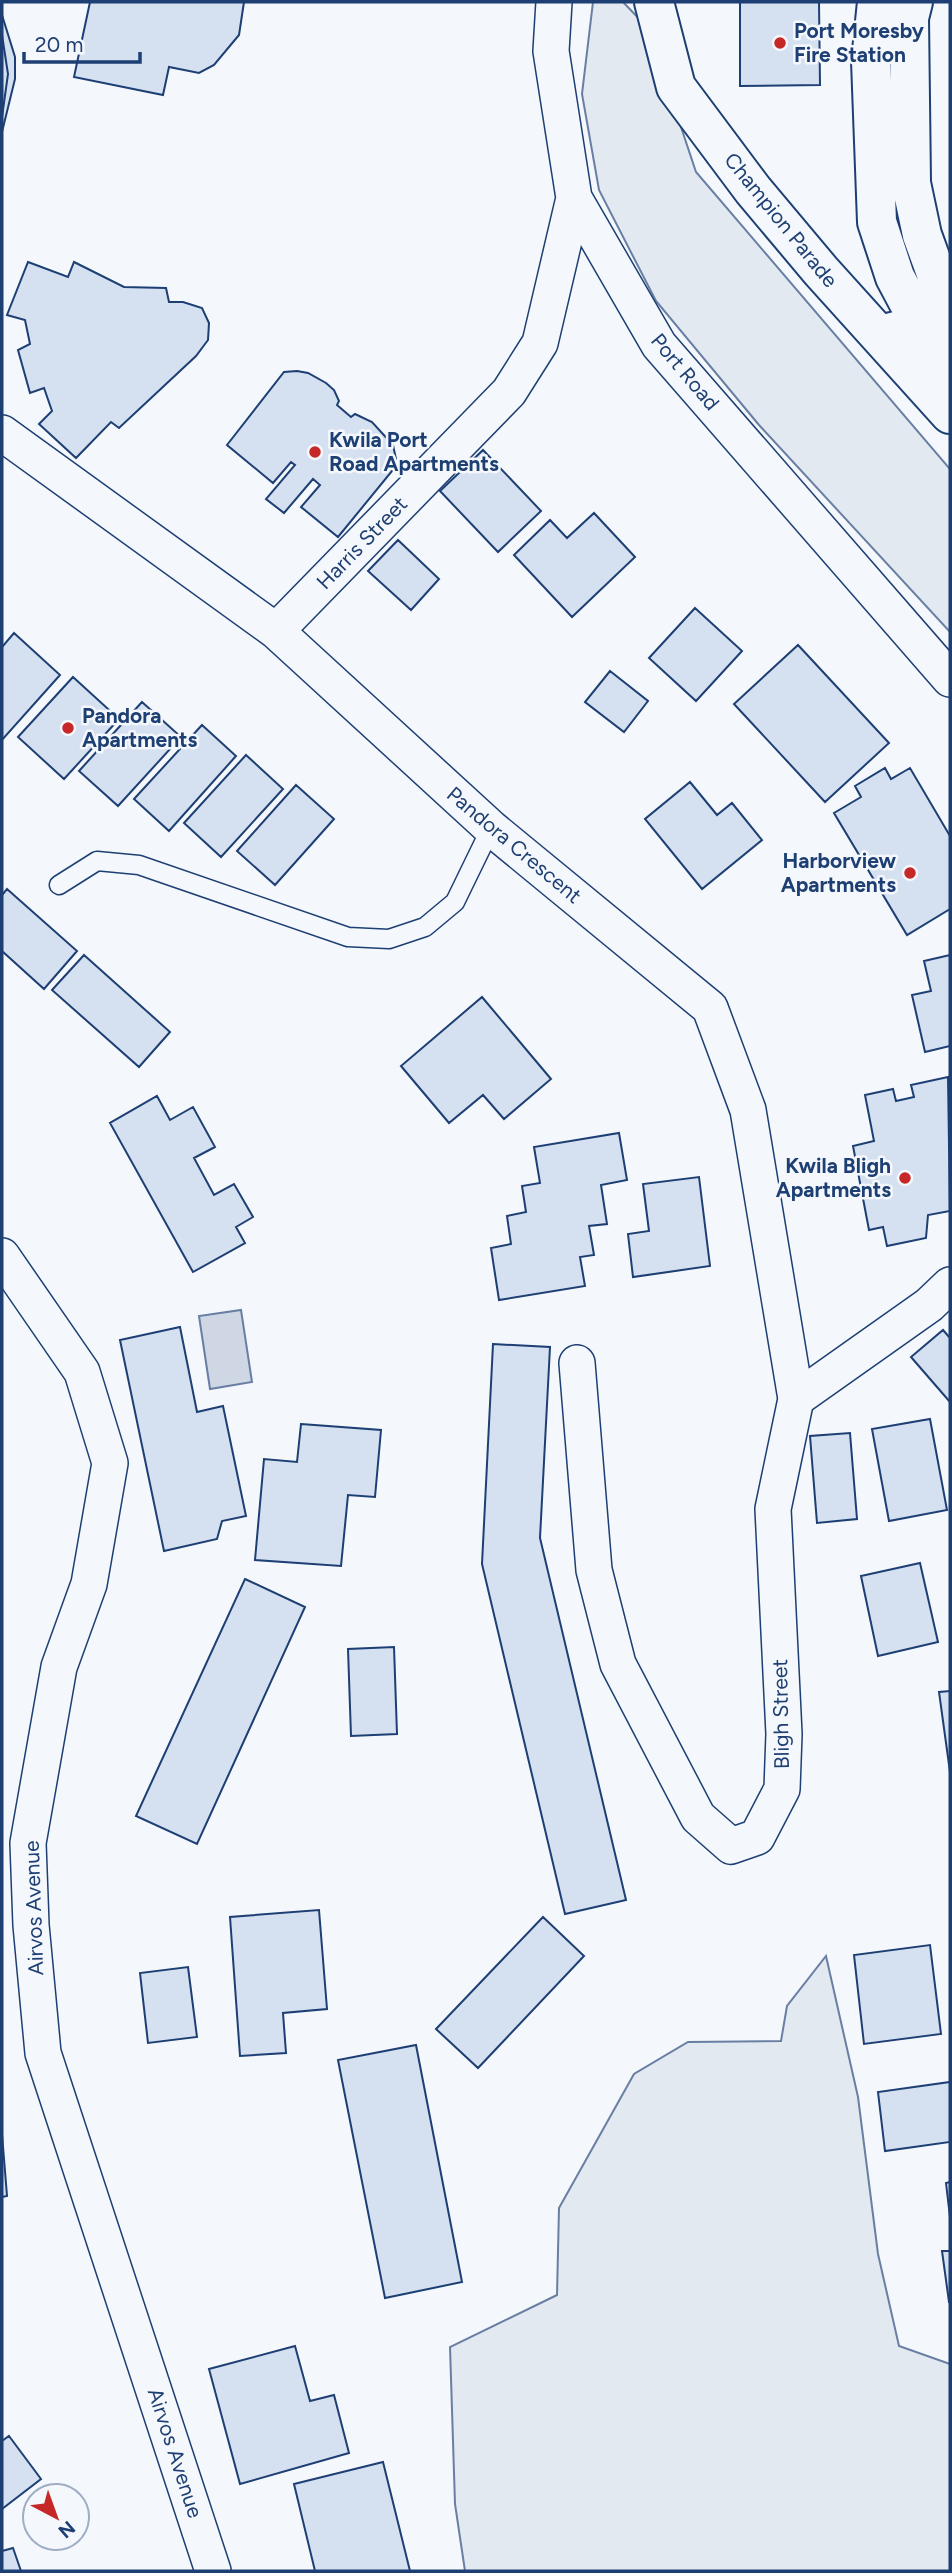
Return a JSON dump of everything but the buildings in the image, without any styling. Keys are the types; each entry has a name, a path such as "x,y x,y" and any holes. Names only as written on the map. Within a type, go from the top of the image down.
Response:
{"main road":[{"name":"Champion Parade","path":"653,2 676,87 753,190 950,414"},
{"path":"877,2 871,61 877,222 895,277 940,318"},
{"path":"912,2 909,18 911,183 950,371"},
{"path":"880,335 940,318"}],"street":[{"name":"Port Road","path":"554,2 551,51 574,198 659,345 950,679"},
{"name":"Harris Street","path":"276,631 509,393 540,342 574,198"},
{"name":"Pandora Crescent","path":"2,433 276,631 491,828 710,1008 748,1110 796,1399"},
{"name":"Airvos Avenue","path":"2,1256 82,1372 110,1463 89,1584 59,1667 28,1843 31,1925 43,2053 213,2571"},
{"path":"796,1399 929,1305 950,1285"},
{"name":"Bligh Street","path":"578,1363 594,1570 618,1664 698,1816 731,1846 757,1837 782,1789 783,1734 773,1509 796,1399"}],"lane":[{"path":"59,885 97,861 139,865 348,937 389,939 425,927 455,902 491,828"}],"shaded area":[{"path":"593,2 623,2 648,28 696,172 950,469 950,632 759,425 656,301 599,190 582,94"},
{"path":"241,1310 252,1382 210,1389 199,1316"},
{"path":"826,1956 858,2097 878,2254 899,2346 950,2364 950,2571 465,2571 455,2504 450,2347 557,2295 559,2208 634,2074 688,2042 781,2041 787,2006"}],"place":[{"name":"Port Moresby Fire Station","path":"780,43"},
{"name":"Kwila Port Road Apartments","path":"315,452"},
{"name":"Pandora Apartments","path":"68,728"},
{"name":"Harborview Apartments","path":"910,873"},
{"name":"Kwila Bligh Apartments","path":"905,1178"}]}
